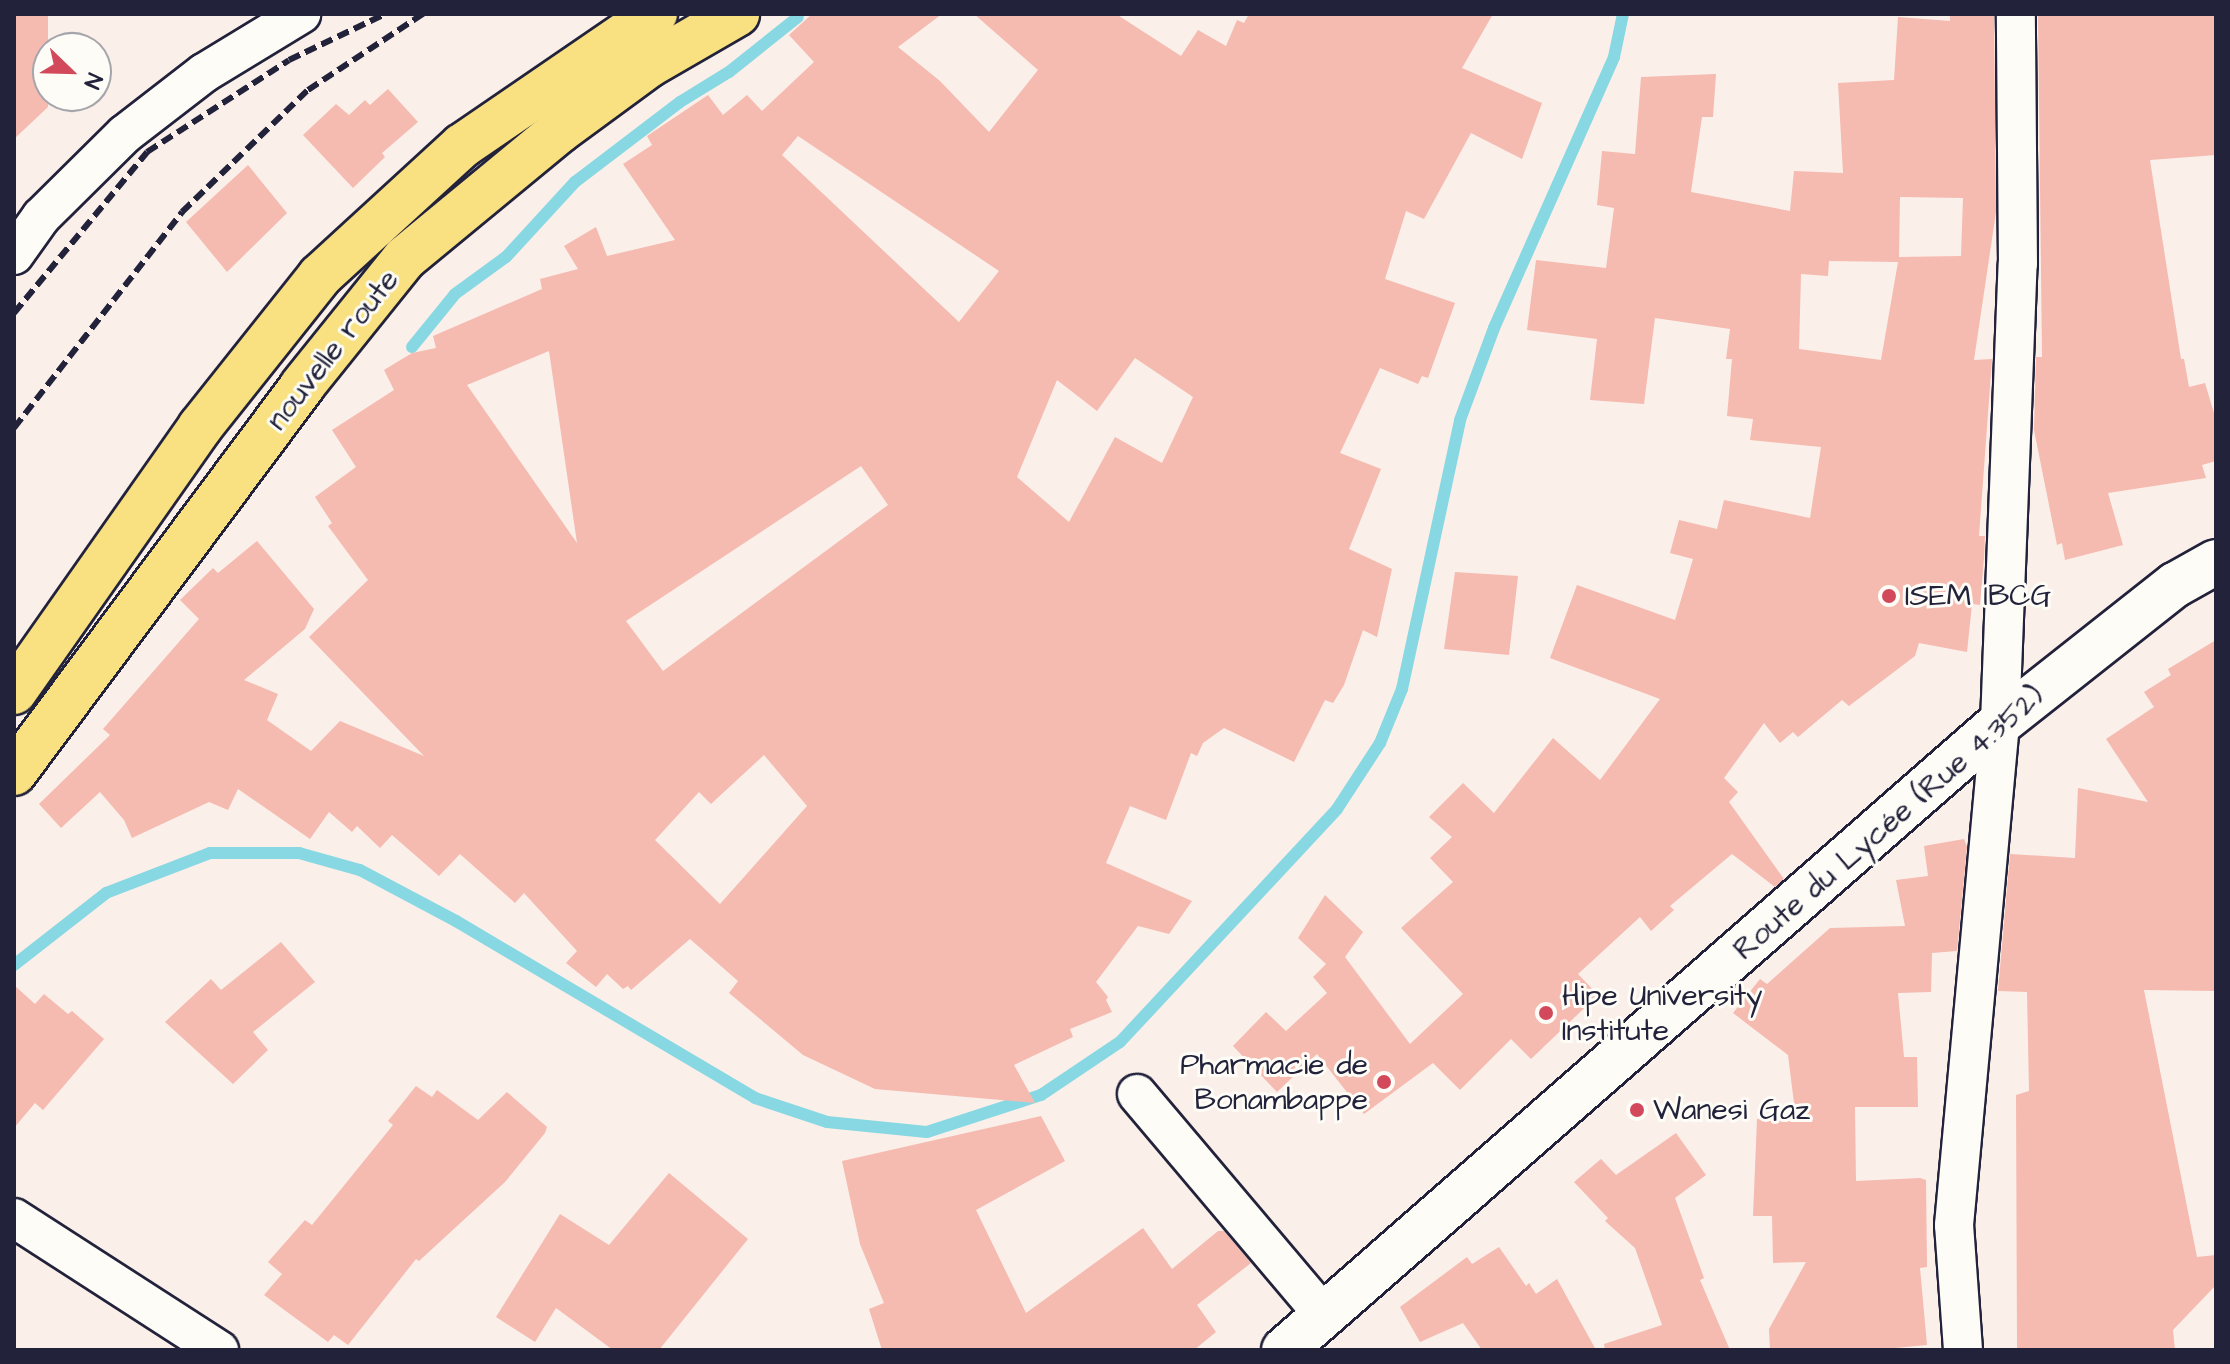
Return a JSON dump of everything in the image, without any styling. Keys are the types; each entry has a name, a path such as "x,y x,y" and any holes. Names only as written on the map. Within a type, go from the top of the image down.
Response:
{"highway":[{"name":"nouvelle route","path":"14,692 200,427 320,276 462,146 655,14"},
{"name":"nouvelle route","path":"14,773 302,386 405,258 559,131 649,65 737,14"}],"main road":[{"name":"Route du Lycée (Rue 4.352)","path":"1284,1350 2000,723 2175,585 2216,562"}],"street":[{"path":"14,255 41,217 125,134 204,73 301,14"},
{"path":"1963,1350 1954,1225 2000,723 2018,264 2016,14"},
{"path":"1137,1094 1324,1315"},
{"path":"14,1218 219,1350"}],"building":[{"path":"14,14 48,14 48,32 32,32 32,112 43,112 14,139"},
{"path":"812,14 942,14 898,47 940,81 989,132 1038,70 974,14 1116,14 1181,56 1198,30 1226,46 1237,20 1244,23 1249,14 1493,14 1462,68 1542,103 1522,159 1471,133 1424,219 1406,211 1385,279 1455,303 1428,378 1422,376 1418,384 1380,368 1340,453 1381,469 1349,549 1392,569 1377,637 1363,630 1344,685 1333,703 1325,700 1294,762 1224,728 1203,743 1197,756 1191,753 1166,820 1130,806 1106,863 1192,901 1169,934 1138,926 1096,982 1108,997 1106,1000 1112,1012 1070,1029 1073,1037 1014,1065 1035,1103 875,1089 803,1055 729,993 738,981 690,939 631,990 628,986 623,989 607,974 596,987 566,963 577,951 524,893 515,903 460,854 439,876 392,835 380,848 357,826 352,832 329,812 310,839 238,789 228,810 209,802 132,838 124,820 100,792 61,828 39,804 110,735 103,729 199,619 180,600 213,568 218,573 257,541 314,609 305,629 244,680 278,694 267,720 311,751 340,721 424,756 309,637 368,580 328,526 332,523 315,497 356,467 332,430 394,390 384,370 412,353 436,348 433,336 542,289 540,279 578,269 564,246 596,227 607,256 675,240 623,164 652,145 647,136 708,95 723,115 747,95 762,111 814,62 789,35","holes":["798,136 999,271 959,322 782,155","549,351 577,543 467,385","1135,358 1193,397 1162,463 1115,437 1069,522 1017,477 1057,380 1097,411","861,466 888,505 663,671 626,621","764,755 807,806 720,904 655,840 699,792 711,804"]},
{"path":"1950,14 1994,14 1996,212 1974,360 1992,359 1979,536 1985,536 1980,605 1972,604 1967,652 1919,643 1915,656 1849,706 1842,700 1798,737 1793,732 1780,743 1764,723 1724,778 1738,792 1729,802 1784,879 1775,887 1732,854 1670,906 1674,910 1651,931 1640,917 1578,974 1598,995 1531,1059 1511,1039 1460,1090 1433,1063 1364,1114 1317,1054 1277,1092 1233,1046 1266,1012 1286,1031 1327,993 1313,977 1326,964 1298,938 1325,895 1363,932 1345,957 1410,1044 1463,994 1401,928 1453,882 1430,858 1452,837 1429,817 1463,783 1494,813 1553,738 1600,780 1660,699 1550,658 1577,585 1675,620 1693,559 1670,553 1679,520 1717,529 1724,500 1810,518 1821,447 1750,440 1753,419 1727,416 1732,359 1726,359 1730,329 1655,318 1644,404 1590,400 1597,339 1527,330 1536,260 1606,268 1614,208 1597,205 1602,151 1635,154 1641,77 1716,74 1713,117 1702,117 1691,192 1790,211 1794,171 1843,173 1838,83 1894,80 1898,17 1950,21","holes":["1900,197 1963,198 1961,256 1899,257","1829,261 1898,262 1881,360 1799,349 1801,274 1828,276"]},
{"path":"2038,14 2216,14 2216,155 2150,160 2181,359 2184,359 2189,387 2205,383 2216,420 2216,461 2202,465 2206,478 2108,493 2123,545 2065,560 2062,543 2057,545 2034,430 2036,357 2042,357"},
{"path":"388,89 418,122 382,153 385,157 353,188 303,135 336,104 349,115 365,100 370,105"},
{"path":"248,165 287,213 227,272 186,222"},
{"path":"1455,572 1518,576 1509,655 1444,649"},
{"path":"2216,640 2216,991 2144,990 2197,1257 2216,1255 2216,1285 2173,1330 2175,1350 2017,1350 2016,1095 2029,1091 2027,992 1998,991 2010,854 2075,858 2078,788 2148,802 2106,739 2154,707 2144,692 2171,675 2168,669"},
{"path":"1964,839 1967,847 1957,951 1932,953 1931,992 1898,993 1904,1057 1917,1057 1918,1107 1855,1107 1856,1181 1926,1180 1927,1267 1920,1268 1927,1345 1873,1350 1770,1350 1769,1329 1806,1262 1773,1263 1772,1216 1753,1216 1757,1119 1796,1119 1788,1055 1733,1013 1760,979 1767,984 1830,928 1905,926 1896,880 1928,876 1924,846"},
{"path":"281,942 315,982 253,1032 268,1050 233,1084 165,1022 211,979 221,990"},
{"path":"14,985 35,1004 44,994 68,1014 72,1011 104,1039 43,1110 35,1103 14,1128"},
{"path":"416,1086 432,1097 437,1090 478,1120 507,1092 547,1127 545,1133 505,1182 419,1261 416,1259 348,1345 334,1335 328,1342 264,1295 282,1274 268,1262 305,1220 312,1225 393,1125 388,1121"},
{"path":"1041,1116 1065,1161 976,1210 1026,1313 1143,1228 1172,1269 1218,1231 1224,1231 1251,1263 1197,1305 1216,1332 1194,1350 882,1350 869,1309 884,1303 860,1244 842,1161"},
{"path":"1676,1133 1706,1175 1675,1198 1704,1278 1700,1280 1730,1350 1605,1350 1604,1344 1662,1325 1635,1248 1605,1221 1608,1218 1574,1182 1601,1159 1616,1175"},
{"path":"669,1173 748,1239 659,1350 613,1350 556,1308 535,1342 496,1317 560,1214 609,1245"},
{"path":"1499,1247 1526,1286 1529,1283 1536,1294 1557,1279 1596,1350 1482,1350 1463,1323 1420,1342 1400,1307 1467,1257 1472,1264"}],"waterway":[{"path":"14,965 106,893 210,853 299,853 360,870 456,921 755,1098 827,1122 927,1132 1041,1095 1120,1042 1337,809 1380,743 1402,689 1460,420 1494,328 1614,57 1623,14"},
{"path":"412,347 455,294 506,257 575,182 680,102 729,72 798,17"}],"railway":[{"path":"14,313 147,152 289,60 385,14"},
{"path":"14,428 182,212 308,90 423,14"}],"place":[{"name":"ISEM IBCG","path":"1889,596"},
{"name":"Hipe University Institute","path":"1546,1013"},
{"name":"Pharmacie de Bonambappe","path":"1384,1082"},
{"name":"Wanesi Gaz","path":"1637,1110"}]}
